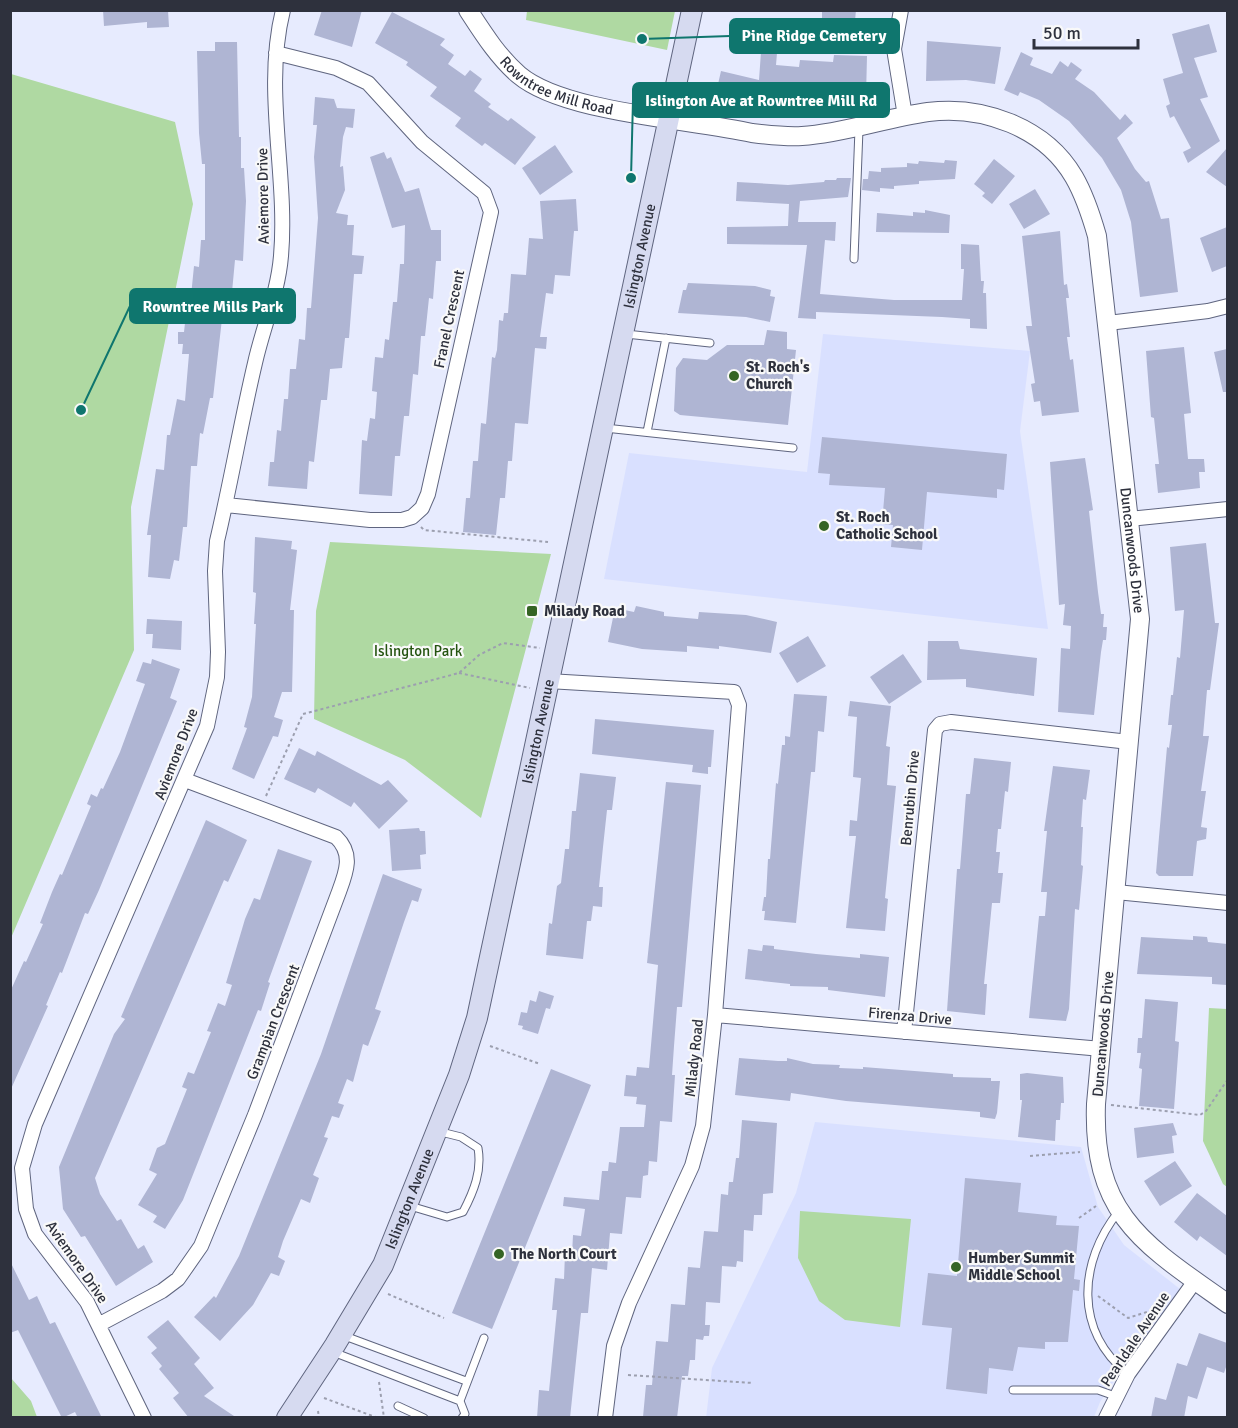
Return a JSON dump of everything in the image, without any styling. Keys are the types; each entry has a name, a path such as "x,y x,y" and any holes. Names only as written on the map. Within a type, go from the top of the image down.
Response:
{"main road":[{"name":"Islington Avenue","path":"287,1418 336,1343 383,1264 459,1075 477,1018 692,10"}],"street":[{"name":"Aviemore Drive","path":"144,1418 100,1324 87,1302 35,1234 26,1209 22,1168 35,1124 207,726 217,677 215,571 218,541 255,361 280,260 282,189 276,114 276,53 283,10"},
{"name":"Rowntree Mill Road","path":"468,10 499,55 519,75 555,97 670,118"},
{"path":"901,10 894,49 905,116"},
{"name":"Franel Crescent","path":"276,53 336,68 368,83 422,142 484,193 489,203 490,212 428,494 422,508 412,517"},
{"name":"Duncanwoods Drive","path":"670,118 752,133 785,136 822,134 905,116 951,111 993,117 1034,136 1055,153 1073,175 1088,202 1097,236 1108,323 1140,619 1096,1104 1096,1151 1105,1180 1119,1211 1136,1233 1227,1304"},
{"path":"1108,323 1208,311 1227,306"},
{"path":"226,505 370,520 402,520 412,517"},
{"path":"1129,519 1227,509"},
{"name":"Milady Road","path":"546,686 734,692 738,698 740,715 715,1015 703,1125 692,1166 629,1303 614,1346 605,1418"},
{"name":"Benrubin Drive","path":"904,1032 934,730 940,724 951,722 1129,742"},
{"name":"Grampian Crescent","path":"100,1324 162,1291 178,1279 201,1246 255,1115 344,876 347,852 336,837 185,780"},
{"path":"1116,892 1227,903"},
{"name":"Firenza Drive","path":"715,1015 1102,1049"},
{"name":"Pearldale Avenue","path":"1106,1418 1128,1374 1195,1281"}],"lane":[{"path":"854,259 859,126"},
{"path":"623,333 710,343"},
{"path":"647,432 666,338"},
{"path":"603,428 793,448"},
{"path":"407,1206 447,1217 463,1212 472,1194 481,1163 478,1148 461,1137 437,1131"},
{"path":"1119,1211 1099,1239 1086,1288 1090,1315 1105,1352 1128,1374"},
{"path":"462,1418 465,1414 460,1401 483,1338"},
{"path":"336,1343 383,1371 460,1401"},
{"path":"336,1343 466,1380"},
{"path":"1013,1390 1098,1390 1115,1396"},
{"path":"398,1406 424,1418"}],"path":[{"path":"412,517 424,530 548,542"},
{"path":"459,673 479,655 503,643 519,643 554,651"},
{"path":"260,809 303,714 459,673 546,686"},
{"path":"490,1046 540,1064"},
{"path":"1096,1104 1200,1115 1206,1111 1227,1079"},
{"path":"1030,1156 1080,1152"},
{"path":"1079,1218 1096,1206"},
{"path":"1086,1288 1128,1318 1150,1311"},
{"path":"388,1294 444,1318"},
{"path":"383,1371 379,1380 384,1418"},
{"path":"627,1375 753,1383"},
{"path":"324,1398 378,1418"},
{"path":"318,1411 319,1418"}],"shaded area":[{"name":"St. Roch Catholic School","path":"823,334 1030,351 1020,431 1048,629 604,579 629,453 807,472"},
{"name":"Humber Summit Middle School","path":"815,1122 1081,1147 1098,1207 1124,1245 1180,1289 1139,1343 1100,1402 1094,1417 706,1418 712,1368 796,1193"}],"green space":[{"path":"527,10 675,11 667,50 526,20"},
{"path":"11,74 175,122 193,204 131,507 134,650 11,938"},
{"name":"Islington Park","path":"330,542 551,554 481,818 405,760 314,719 316,611"},
{"path":"1209,1008 1227,1009 1227,1187 1223,1184 1203,1141"},
{"path":"800,1211 911,1219 900,1327 845,1320 819,1301 798,1258"},
{"path":"11,1378 31,1401 37,1417 11,1417"}],"building":[{"path":"103,10 168,10 169,27 147,28 147,22 104,26"},
{"path":"322,10 362,10 352,47 314,35"},
{"path":"822,10 856,10 855,21 822,19"},
{"path":"392,12 445,39 440,45 454,55 448,64 465,76 470,70 482,79 474,91 491,104 488,107 508,121 511,118 536,137 515,165 485,143 482,146 455,126 461,118 430,96 437,87 406,65 408,62 375,43"},
{"path":"1209,24 1217,52 1194,58 1208,97 1200,99 1220,141 1188,163 1183,152 1191,148 1174,116 1170,118 1166,106 1170,104 1163,79 1183,73 1172,34"},
{"path":"927,41 1001,47 995,84 966,80 926,81"},
{"path":"215,42 237,42 239,137 241,137 241,168 244,168 246,201 243,261 235,260 232,292 229,291 227,311 223,310 213,398 210,398 203,434 200,433 197,466 191,466 187,527 183,527 179,561 174,560 170,579 148,577 151,535 147,535 156,469 164,470 167,435 170,435 177,399 185,401 189,354 182,354 183,344 178,344 178,332 184,332 187,305 190,306 194,266 199,267 201,240 205,240 205,164 202,164 199,133 197,51 215,51"},
{"path":"761,52 777,53 776,65 799,67 800,60 833,62 834,55 867,56 866,97 853,96 853,93 827,92 826,101 787,97 787,104 752,101 716,93 721,71 759,80"},
{"path":"1021,52 1033,58 1030,65 1052,74 1060,61 1068,67 1071,62 1082,70 1075,79 1094,92 1120,120 1125,114 1133,123 1117,138 1135,169 1146,182 1149,181 1161,219 1169,218 1178,292 1140,297 1131,222 1121,190 1102,158 1069,121 1039,100 1020,92 1018,96 1004,90"},
{"path":"315,97 334,99 337,108 355,109 353,128 346,127 343,137 340,167 343,166 345,190 336,213 348,215 347,225 354,225 352,255 364,256 362,274 354,274 349,338 345,338 342,368 330,369 327,400 321,400 314,462 309,461 307,489 268,486 270,462 274,462 277,430 281,431 284,399 288,399 290,369 296,369 299,339 305,340 307,308 311,308 318,218 314,157 317,125 313,125"},
{"path":"555,145 573,172 540,195 522,168"},
{"path":"1227,148 1227,187 1206,172"},
{"path":"384,152 387,159 391,157 405,192 419,188 431,230 441,230 441,261 436,261 433,299 429,298 425,336 421,336 418,375 413,374 409,416 404,416 400,456 395,456 392,496 359,494 362,440 367,441 370,418 375,419 377,392 372,391 375,357 383,358 385,339 389,340 393,302 397,302 400,264 404,264 405,225 392,228 370,157"},
{"path":"994,159 1015,176 992,204 982,196 985,193 974,184"},
{"path":"945,160 957,161 955,179 919,181 919,184 894,186 894,189 880,188 880,192 862,190 863,179 868,179 869,171 881,172 881,168 907,167 907,163 918,164 919,161 944,163"},
{"path":"837,178 851,178 848,197 800,201 798,222 836,222 835,241 825,240 820,294 894,300 962,300 964,269 961,269 961,244 979,245 981,281 984,281 983,293 986,293 987,329 970,328 970,319 942,317 816,312 816,319 798,318 807,245 727,244 727,227 788,226 789,204 736,201 737,182 788,185 824,182"},
{"path":"1035,189 1050,214 1024,229 1009,204"},
{"path":"576,199 578,231 574,231 570,276 555,275 553,294 546,293 540,337 547,337 546,349 535,348 528,424 515,423 512,461 508,461 505,498 500,498 496,535 463,532 466,498 470,498 473,461 478,461 481,423 486,424 492,357 495,358 497,350 499,320 503,321 504,313 508,313 511,274 526,275 529,238 543,239 540,201"},
{"path":"925,210 950,215 949,233 876,232 877,213 913,216 913,212 925,213"},
{"path":"1227,227 1227,266 1212,272 1200,238"},
{"path":"1060,231 1064,285 1067,284 1069,298 1066,298 1070,337 1067,337 1070,360 1073,359 1079,412 1042,416 1040,401 1034,402 1031,384 1035,383 1026,326 1032,326 1022,236"},
{"path":"688,283 755,286 771,290 770,296 775,297 770,322 746,317 678,313 683,290 686,290"},
{"name":"St. Roch's Church","path":"767,330 787,332 787,349 796,350 788,425 680,415 674,411 676,368 683,358 707,360 727,345 764,345"},
{"path":"1184,347 1191,413 1184,414 1188,459 1204,459 1205,472 1199,472 1200,488 1158,493 1155,464 1159,464 1154,418 1151,417 1146,351"},
{"path":"1227,349 1227,392 1223,392 1214,352"},
{"path":"822,437 1007,454 1004,490 997,489 997,498 927,492 922,550 891,547 893,525 882,524 885,488 829,485 830,474 818,473"},
{"path":"1085,458 1093,510 1089,511 1098,592 1101,614 1104,614 1103,627 1107,627 1106,640 1103,640 1101,652 1094,715 1058,712 1061,648 1070,649 1071,626 1063,625 1065,604 1059,605 1050,462"},
{"path":"255,537 292,541 291,549 297,550 290,610 294,610 292,692 282,692 274,717 283,720 278,737 273,736 254,779 232,769 247,728 244,727 252,697 256,624 254,624 256,593 253,592"},
{"path":"1206,543 1215,623 1219,623 1210,690 1207,690 1203,736 1209,736 1201,791 1206,791 1201,827 1207,828 1206,839 1197,841 1193,876 1159,876 1156,873 1159,837 1167,747 1169,748 1172,725 1168,725 1177,657 1180,658 1184,610 1175,611 1170,547"},
{"path":"636,606 664,612 664,616 698,619 699,612 746,615 777,622 771,653 719,646 719,649 687,646 687,652 642,649 608,642 615,608 634,612"},
{"path":"147,619 182,621 181,650 152,648 153,634 146,634"},
{"path":"808,636 826,666 797,683 779,653"},
{"path":"928,641 958,641 960,649 1037,658 1034,696 966,687 966,679 927,680"},
{"path":"903,654 922,682 889,704 870,677"},
{"path":"152,659 180,669 170,698 177,701 99,890 88,914 85,913 62,973 60,972 46,1005 48,1006 11,1089 10,992 43,924 40,923 52,892 60,874 62,875 91,806 87,804 91,794 97,797 101,788 103,789 120,752 145,684 136,681 143,662 151,664"},
{"path":"794,694 827,696 824,732 818,731 815,772 811,772 796,923 764,920 765,911 762,911 764,897 766,897 776,783 778,784 782,745 785,745 785,736 790,737"},
{"path":"850,701 891,706 886,746 890,747 887,785 896,786 885,898 888,899 885,931 846,928 856,836 849,836 850,820 857,821 861,778 853,777 857,717 848,716"},
{"path":"595,719 714,730 711,767 708,767 708,774 692,772 693,765 592,754"},
{"path":"299,748 315,756 317,751 381,785 388,780 408,801 379,829 354,802 351,807 318,788 315,793 284,779"},
{"path":"974,758 1011,762 1001,829 998,829 996,852 1000,852 998,873 1003,873 1000,903 992,903 984,984 987,984 985,1015 947,1011 957,869 960,869 966,794 970,794"},
{"path":"1053,766 1090,770 1086,800 1083,799 1081,865 1083,866 1079,910 1075,909 1069,1009 1066,1021 1029,1018 1039,916 1045,916 1047,892 1041,892 1047,831 1044,831"},
{"path":"580,773 616,777 612,810 607,810 603,847 599,887 603,887 602,907 593,906 591,921 587,921 583,959 546,955 549,923 552,924 557,886 561,883 565,849 569,849 572,811 576,811"},
{"path":"666,782 701,785 682,1007 677,1007 672,1075 675,1075 672,1122 660,1121 657,1162 649,1161 648,1175 643,1176 641,1198 626,1197 622,1234 610,1233 607,1270 592,1268 588,1313 581,1313 570,1418 537,1418 539,1390 549,1391 557,1310 552,1310 555,1278 564,1279 565,1254 572,1255 573,1235 581,1236 585,1209 563,1206 564,1197 599,1200 602,1171 608,1171 609,1162 616,1163 620,1127 644,1127 646,1105 636,1104 637,1097 624,1096 626,1075 636,1076 637,1067 649,1068 658,965 647,963"},
{"path":"206,820 247,840 228,882 224,880 95,1178 100,1194 117,1221 121,1219 138,1249 144,1245 153,1262 116,1286 85,1236 81,1237 63,1209 59,1167 114,1034 125,1019 121,1017"},
{"path":"419,828 420,831 425,831 426,854 420,855 421,869 392,871 389,830"},
{"path":"278,849 312,861 268,982 270,983 261,1011 258,1010 183,1200 165,1229 153,1222 157,1216 138,1205 157,1174 149,1170 157,1148 165,1144 187,1089 182,1087 188,1072 194,1074 211,1032 207,1031 218,1003 225,1006 232,985 226,983 245,919 254,898 260,900"},
{"path":"383,874 422,889 418,902 412,900 404,922 375,1009 381,1011 368,1046 363,1044 353,1082 347,1079 338,1103 344,1105 339,1118 332,1116 324,1137 328,1138 313,1175 319,1178 310,1203 301,1199 283,1241 278,1257 285,1261 279,1276 271,1273 253,1305 220,1341 194,1317 214,1296 216,1298 239,1256 321,1054"},
{"path":"1193,936 1207,937 1208,942 1227,944 1227,985 1212,984 1212,977 1137,974 1141,937 1193,940"},
{"path":"763,945 774,946 774,949 816,954 860,958 860,954 889,957 885,997 828,990 828,987 790,986 790,984 745,979 748,949 762,951"},
{"path":"539,991 554,996 550,1009 546,1008 538,1034 522,1029 523,1026 518,1025 521,1012 527,1013 530,1000 536,1002"},
{"path":"1145,999 1178,1002 1175,1041 1179,1042 1174,1109 1139,1106 1142,1069 1139,1068 1141,1053 1137,1053 1138,1038 1142,1038"},
{"path":"739,1058 787,1061 787,1058 813,1064 840,1065 839,1068 863,1069 863,1067 953,1074 953,1077 991,1078 991,1081 1000,1081 997,1113 995,1119 980,1117 980,1112 846,1101 791,1093 790,1101 735,1095"},
{"name":"The North Court","path":"551,1069 591,1085 492,1329 452,1313"},
{"path":"1020,1074 1063,1077 1064,1103 1061,1103 1060,1120 1056,1120 1055,1141 1018,1137 1022,1100 1020,1100"},
{"path":"742,1120 777,1123 773,1193 763,1194 762,1215 754,1215 753,1231 744,1230 743,1262 737,1261 736,1267 722,1266 720,1303 706,1302 705,1325 710,1325 709,1336 704,1336 703,1340 696,1339 695,1360 690,1360 688,1376 682,1376 677,1418 643,1417 646,1385 652,1385 656,1341 668,1342 671,1304 685,1305 688,1267 700,1268 704,1231 718,1232 721,1194 728,1195 729,1182 733,1182 736,1158 739,1158"},
{"path":"1173,1123 1177,1135 1172,1136 1174,1153 1137,1158 1134,1128"},
{"path":"1175,1161 1192,1186 1160,1206 1144,1181"},
{"path":"965,1178 1021,1183 1018,1212 1057,1216 1056,1225 1079,1226 1074,1279 1080,1280 1079,1291 1073,1290 1068,1342 1045,1342 1045,1349 1018,1347 1013,1371 989,1368 987,1394 946,1389 952,1328 922,1325 928,1273 957,1276"},
{"path":"1197,1193 1227,1216 1227,1256 1200,1236 1197,1241 1174,1222"},
{"path":"10,1261 29,1300 37,1296 50,1324 55,1322 102,1418 78,1418 75,1412 62,1418 18,1330 10,1333"},
{"path":"168,1320 200,1358 194,1364 214,1388 204,1396 237,1418 189,1418 173,1398 179,1393 159,1369 162,1366 151,1353 157,1348 147,1337"},
{"path":"1199,1333 1227,1343 1227,1364 1224,1373 1207,1367 1197,1399 1188,1396 1184,1418 1151,1418 1155,1397 1166,1400 1177,1363 1187,1366"}],"place":[{"name":"Pine Ridge Cemetery","path":"642,39"},
{"name":"Islington Ave at Rowntree Mill Rd","path":"631,178"},
{"name":"St. Roch's Church","path":"734,376"},
{"name":"Rowntree Mills Park","path":"81,410"},
{"name":"St. Roch Catholic School","path":"824,526"},
{"name":"Milady Road","path":"532,611"},
{"name":"The North Court","path":"499,1254"},
{"name":"Humber Summit Middle School","path":"956,1267"}]}
